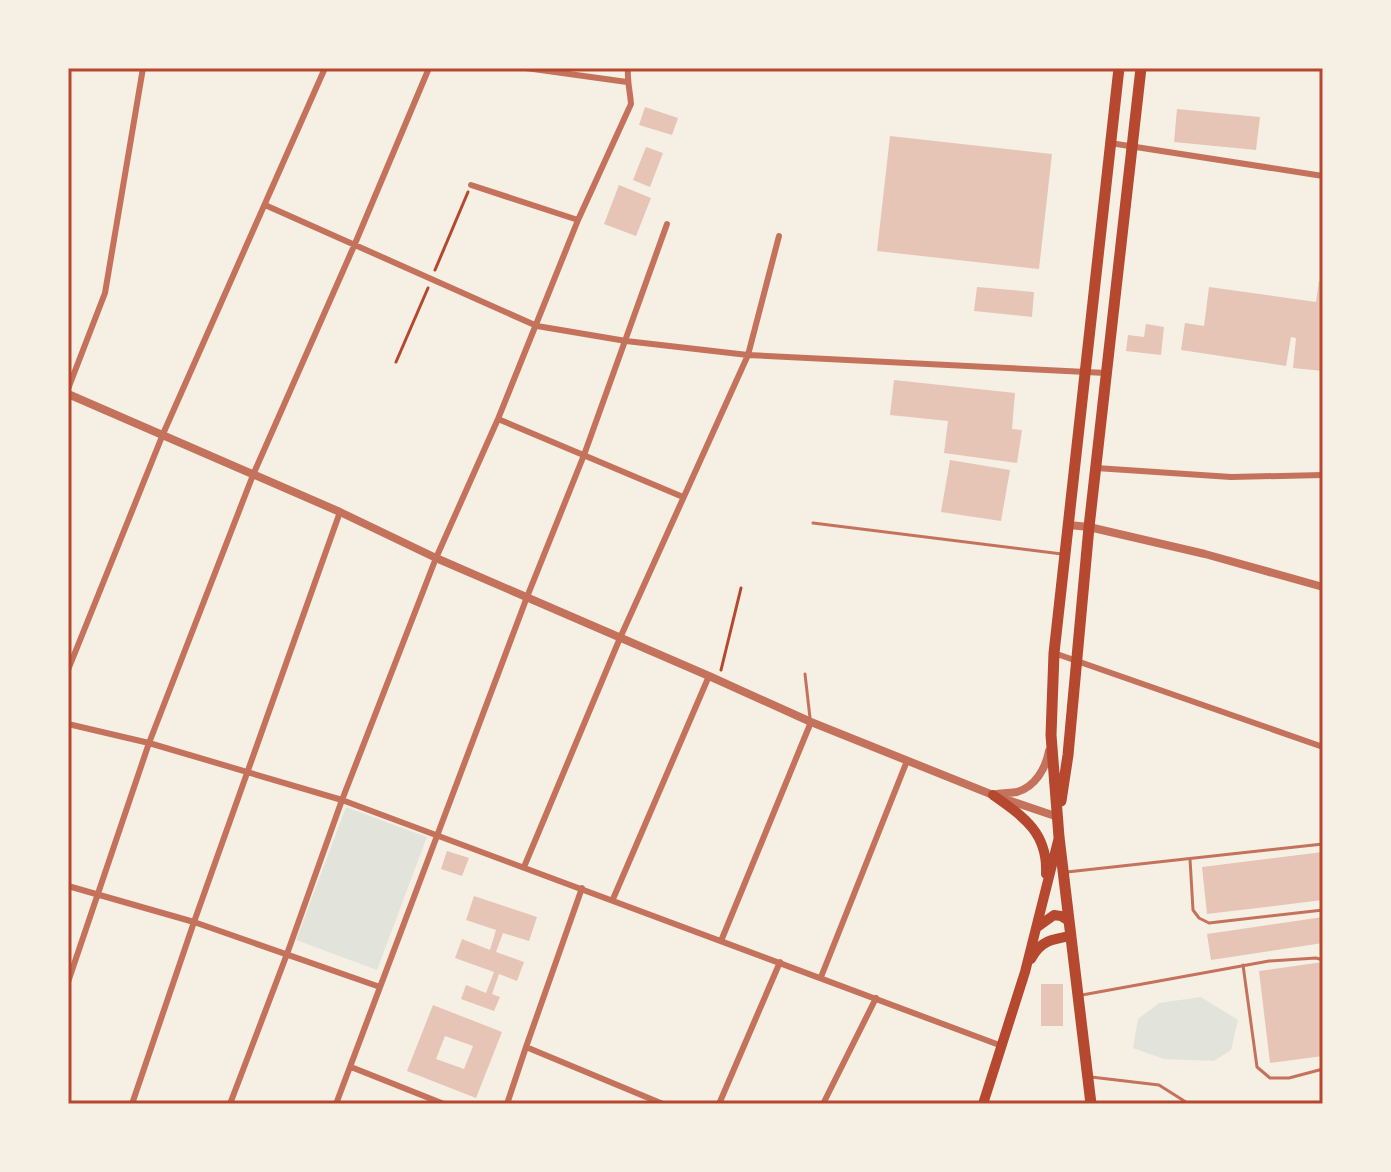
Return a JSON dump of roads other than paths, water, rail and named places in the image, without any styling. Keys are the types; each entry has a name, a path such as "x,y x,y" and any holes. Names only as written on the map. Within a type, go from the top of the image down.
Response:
{"highway":[{"path":"1091,1104 1059,837 1051,735 1054,653 1119,68"},
{"path":"1058,817 1068,755 1089,527 1141,68"}],"main road":[{"path":"993,795 1034,828 1044,848 1044,896"},
{"path":"983,1104 1025,972 1059,837"},
{"path":"1036,928 1054,915 1069,921"},
{"path":"1025,972 1034,952 1043,943 1071,936"}],"street":[{"path":"143,68 105,293 68,391 436,558 811,722 993,795 1058,817"},
{"path":"68,670 163,434 325,68"},
{"path":"68,982 149,743 253,475 429,68"},
{"path":"526,68 627,82"},
{"path":"230,1104 342,800 436,558 498,419 578,220 631,104 628,68"},
{"path":"1110,143 1323,176"},
{"path":"471,185 578,220"},
{"path":"265,205 537,326 626,341 748,355 1106,373"},
{"path":"336,1104 527,597 584,455 667,224"},
{"path":"524,867 620,638 748,355 779,236"},
{"path":"498,419 683,497"},
{"path":"1096,468 1231,477 1323,475"},
{"path":"132,1104 340,512"},
{"path":"1069,525 1205,554 1323,587"},
{"path":"1054,653 1323,747"},
{"path":"613,899 709,676"},
{"path":"721,941 811,722"},
{"path":"68,724 149,743 342,800 1002,1046"},
{"path":"993,795 1017,792 1036,779 1049,755 1051,735"},
{"path":"821,977 907,761"},
{"path":"68,886 194,922 380,987"},
{"path":"507,1104 582,888"},
{"path":"719,1104 780,962"},
{"path":"823,1104 876,998"},
{"path":"526,1047 663,1104"},
{"path":"351,1067 444,1104"}],"lane":[{"path":"813,523 1066,554"},
{"path":"805,674 811,722"},
{"path":"1063,872 1323,844"},
{"path":"1190,859 1193,910 1199,918 1209,923 1323,910"},
{"path":"1078,996 1243,965 1316,958 1323,960"},
{"path":"1243,965 1257,1067 1270,1078 1289,1078 1323,1069"},
{"path":"1087,1077 1159,1085 1189,1104"}]}
